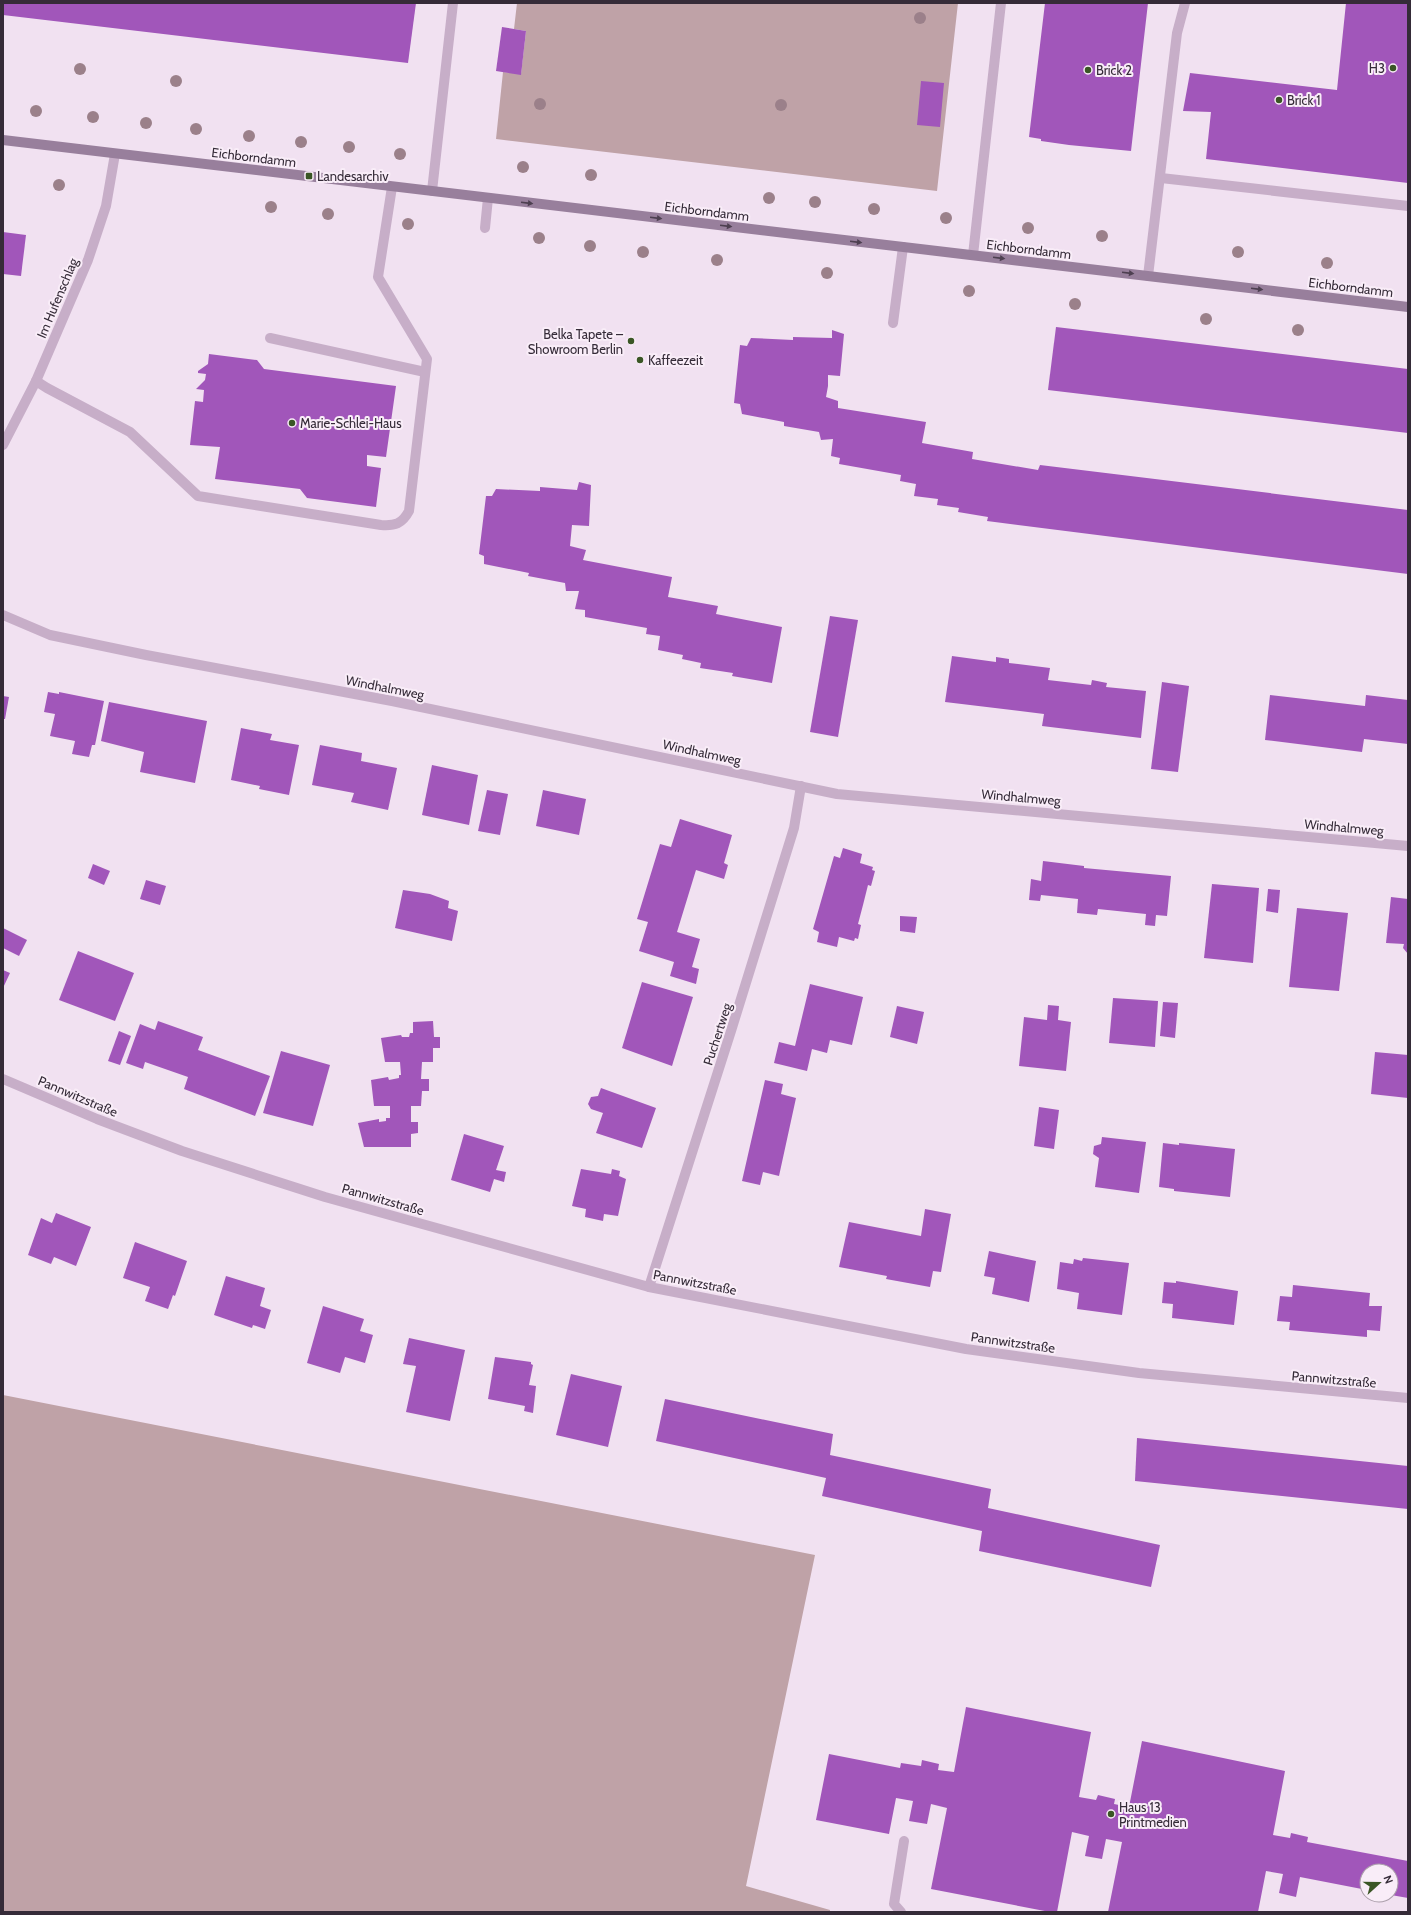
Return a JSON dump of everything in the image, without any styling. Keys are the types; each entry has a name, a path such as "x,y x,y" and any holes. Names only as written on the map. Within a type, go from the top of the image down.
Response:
{"main road":[{"name":"Eichborndamm","path":"3,140 1408,307"}],"street":[{"path":"432,191 453,3"},
{"path":"973,255 1001,3"},
{"path":"1148,276 1161,178 1177,33 1185,3"},
{"name":"Im Hufenschlag","path":"3,445 36,380 88,260 106,206 116,154"},
{"path":"1161,178 1408,206"},
{"path":"36,380 130,432 198,496 392,526 399,524 406,518 409,511 427,359 378,277 392,186"},
{"path":"485,228 488,198"},
{"path":"893,323 903,247"},
{"path":"270,338 425,372"},
{"name":"Windhalmweg","path":"3,615 50,635 146,655 392,701 837,794 1408,846"},
{"name":"Puchertweg","path":"649,1287 732,1031 794,828 802,786"},
{"name":"Pannwitzstraße","path":"3,1079 97,1119 182,1151 325,1197 649,1287 966,1349 1139,1373 1408,1398"},
{"path":"901,1912 894,1904 904,1841"}],"shaded area":[{"path":"517,3 958,3 937,191 496,139 503,72 521,74 526,31 514,29"},
{"path":"3,1395 815,1555 746,1886 830,1910 830,1912 3,1912"}],"building":[{"path":"3,3 416,3 408,63 3,15"},
{"name":"Brick 2","path":"1045,3 1148,3 1131,151 1069,145 1041,141 1041,139 1029,137"},
{"name":"Brick 1","path":"1346,3 1408,3 1408,183 1206,159 1211,112 1183,111 1190,73 1337,90"},
{"path":"502,27 526,31 521,75 496,71"},
{"path":"921,81 944,83 940,127 917,125"},
{"path":"3,232 26,235 21,276 3,274"},
{"path":"1056,327 1408,369 1408,433 1048,390"},
{"path":"832,330 844,334 840,376 828,375 826,397 838,401 838,408 926,422 922,443 973,452 972,459 1038,470 1040,465 1408,510 1408,574 987,521 988,517 958,512 959,508 937,505 938,499 914,496 916,484 900,481 901,475 839,464 840,458 831,456 833,439 821,440 819,432 784,426 784,422 742,414 740,404 734,403 740,345 747,346 751,338 793,340 793,337 832,338"},
{"name":"Marie-Schlei-Haus","path":"209,354 257,360 264,369 396,386 386,457 367,455 367,466 381,468 376,507 307,498 300,489 215,479 220,447 190,445 195,401 203,402 204,390 196,389 205,380 206,374 198,373 198,371 208,364"},
{"path":"579,482 591,485 589,526 572,525 570,546 586,550 583,560 672,577 668,597 718,606 716,614 782,627 772,683 732,676 733,673 700,668 701,663 682,659 683,655 658,650 660,636 646,634 647,628 585,617 585,610 575,609 579,591 566,591 565,583 528,576 529,573 484,564 484,556 479,554 486,496 492,496 496,489 540,491 540,487 577,490"},
{"path":"830,616 858,620 838,737 810,732"},
{"path":"952,656 996,662 996,657 1009,659 1009,663 1050,668 1048,680 1091,685 1092,680 1107,683 1106,687 1146,691 1141,738 1042,726 1044,714 945,702"},
{"path":"1162,682 1189,686 1178,772 1151,769"},
{"path":"48,692 59,694 59,692 104,701 95,745 92,745 89,757 72,754 75,741 50,736 55,714 44,712"},
{"path":"1270,695 1365,706 1366,695 1408,700 1408,744 1364,739 1362,752 1265,740"},
{"path":"3,696 9,697 5,719 3,719"},
{"path":"109,702 207,721 195,783 140,772 144,752 101,741"},
{"path":"241,728 272,734 270,740 299,745 289,795 259,789 260,786 231,780"},
{"path":"320,745 362,753 361,761 397,768 388,810 351,802 354,793 312,785"},
{"path":"432,765 478,775 469,825 422,815"},
{"path":"487,790 508,794 500,835 478,831"},
{"path":"543,790 586,799 579,835 536,826"},
{"path":"680,819 732,835 724,863 728,865 724,879 696,870 677,932 700,939 692,967 699,969 696,984 670,976 674,962 639,951 648,922 637,919 660,844 671,847"},
{"path":"843,848 862,854 860,863 873,867 872,870 875,871 871,886 868,885 858,924 861,925 858,939 855,938 854,941 839,937 837,947 817,942 819,932 813,929 834,856 840,858"},
{"path":"1043,861 1084,866 1084,868 1171,876 1167,916 1156,915 1155,926 1145,925 1146,914 1098,909 1097,915 1077,913 1078,899 1041,895 1040,901 1029,900 1031,879 1041,881"},
{"path":"93,864 110,871 104,885 88,878"},
{"path":"146,880 166,886 160,905 140,899"},
{"path":"1212,884 1259,888 1253,963 1204,958"},
{"path":"1268,889 1280,890 1278,913 1266,911"},
{"path":"403,890 430,894 449,901 448,908 458,911 452,941 395,928"},
{"path":"1391,897 1408,899 1408,954 1403,948 1404,944 1386,943"},
{"path":"1297,908 1348,913 1339,991 1289,987"},
{"path":"900,916 917,917 915,933 900,931"},
{"path":"3,928 27,940 19,956 3,948"},
{"path":"78,951 134,973 115,1021 59,1000"},
{"path":"3,970 10,973 3,988"},
{"path":"642,982 693,997 672,1066 622,1048"},
{"path":"810,984 863,997 852,1045 830,1040 827,1053 812,1049 807,1071 774,1063 779,1042 795,1046"},
{"path":"1113,998 1158,1001 1155,1047 1109,1043"},
{"path":"1163,1002 1178,1003 1175,1038 1160,1036"},
{"path":"1048,1005 1059,1006 1058,1020 1071,1022 1066,1071 1019,1066 1024,1017 1047,1020"},
{"path":"897,1006 924,1012 917,1044 890,1037"},
{"path":"158,1021 203,1037 198,1050 270,1076 255,1116 184,1089 188,1077 145,1062 143,1069 126,1063 140,1024 155,1030"},
{"path":"433,1021 434,1037 440,1037 440,1048 433,1048 433,1062 422,1062 421,1079 429,1079 429,1091 422,1091 421,1106 411,1106 411,1122 418,1122 418,1133 411,1134 411,1147 364,1147 358,1123 379,1119 379,1122 386,1121 386,1118 390,1118 390,1106 374,1106 371,1080 388,1077 389,1080 399,1078 399,1075 401,1075 400,1062 385,1062 381,1038 401,1035 402,1037 409,1037 410,1033 413,1033 413,1022"},
{"path":"119,1031 131,1036 120,1065 108,1061"},
{"path":"281,1051 330,1065 313,1126 263,1113"},
{"path":"1375,1052 1408,1055 1408,1098 1371,1094"},
{"path":"765,1080 783,1084 781,1094 796,1098 779,1176 763,1172 760,1185 742,1181"},
{"path":"601,1088 656,1108 642,1148 596,1133 603,1113 591,1109 588,1104 591,1097 598,1096"},
{"path":"1039,1107 1059,1110 1054,1149 1034,1146"},
{"path":"464,1134 504,1146 496,1170 506,1172 504,1182 494,1179 490,1192 451,1180"},
{"path":"1102,1137 1146,1142 1139,1193 1095,1187 1099,1158 1093,1154 1094,1146 1101,1144"},
{"path":"1163,1143 1179,1145 1179,1143 1235,1149 1230,1197 1174,1191 1174,1189 1159,1187"},
{"path":"581,1169 611,1174 612,1169 620,1171 619,1176 626,1179 618,1216 604,1214 603,1221 585,1217 586,1209 572,1206"},
{"path":"925,1209 951,1214 941,1272 933,1271 930,1287 886,1279 887,1276 839,1267 849,1222 921,1236"},
{"path":"56,1213 91,1227 76,1266 54,1257 51,1264 28,1255 41,1218 52,1223"},
{"path":"135,1242 187,1261 175,1296 173,1295 168,1309 145,1301 150,1287 123,1278"},
{"path":"989,1251 1036,1261 1029,1302 992,1294 995,1278 984,1276"},
{"path":"1083,1258 1129,1263 1122,1315 1077,1309 1079,1293 1057,1289 1060,1262 1073,1264 1074,1259 1082,1261"},
{"path":"226,1276 265,1288 260,1306 271,1310 265,1329 253,1325 252,1328 214,1315"},
{"path":"1176,1281 1238,1291 1234,1325 1172,1318 1173,1304 1162,1303 1164,1282 1176,1283"},
{"path":"1293,1285 1370,1293 1369,1306 1382,1306 1380,1331 1367,1330 1367,1337 1289,1330 1290,1322 1277,1321 1280,1296 1292,1297"},
{"path":"323,1306 364,1319 360,1331 373,1335 365,1363 345,1357 340,1373 307,1363"},
{"path":"409,1338 465,1350 450,1421 406,1412 416,1366 403,1364"},
{"path":"495,1357 531,1362 533,1365 529,1385 536,1386 533,1413 524,1411 525,1406 488,1399"},
{"path":"571,1374 622,1386 608,1447 556,1435"},
{"path":"665,1399 833,1434 830,1455 991,1489 988,1508 1160,1545 1151,1587 979,1551 982,1531 822,1496 826,1478 656,1441"},
{"path":"1137,1438 1408,1466 1408,1509 1135,1481"},
{"name":"Haus 13 Printmedien","path":"966,1707 1091,1732 1079,1797 1096,1800 1098,1795 1115,1799 1114,1804 1129,1807 1142,1741 1285,1771 1273,1835 1290,1838 1291,1833 1308,1837 1307,1842 1408,1861 1408,1898 1399,1896 1399,1863 1359,1863 1359,1888 1300,1877 1296,1897 1279,1893 1283,1874 1266,1871 1258,1912 1108,1912 1122,1842 1106,1839 1102,1859 1085,1856 1089,1836 1072,1832 1057,1912 1050,1912 931,1889 947,1808 931,1804 927,1824 909,1821 913,1801 896,1798 889,1834 816,1820 829,1754 900,1768 901,1763 921,1766 922,1760 939,1764 938,1770 954,1772"}],"place":[{"name":"H3","path":"1393,68"},
{"name":"Brick 2","path":"1088,70"},
{"name":"Brick 1","path":"1279,100"},
{"name":"Landesarchiv","path":"309,176"},
{"name":"Belka Tapete – Showroom Berlin","path":"631,341"},
{"name":"Kaffeezeit","path":"640,360"},
{"name":"Marie-Schlei-Haus","path":"292,423"},
{"name":"Haus 13 Printmedien","path":"1111,1814"}]}
